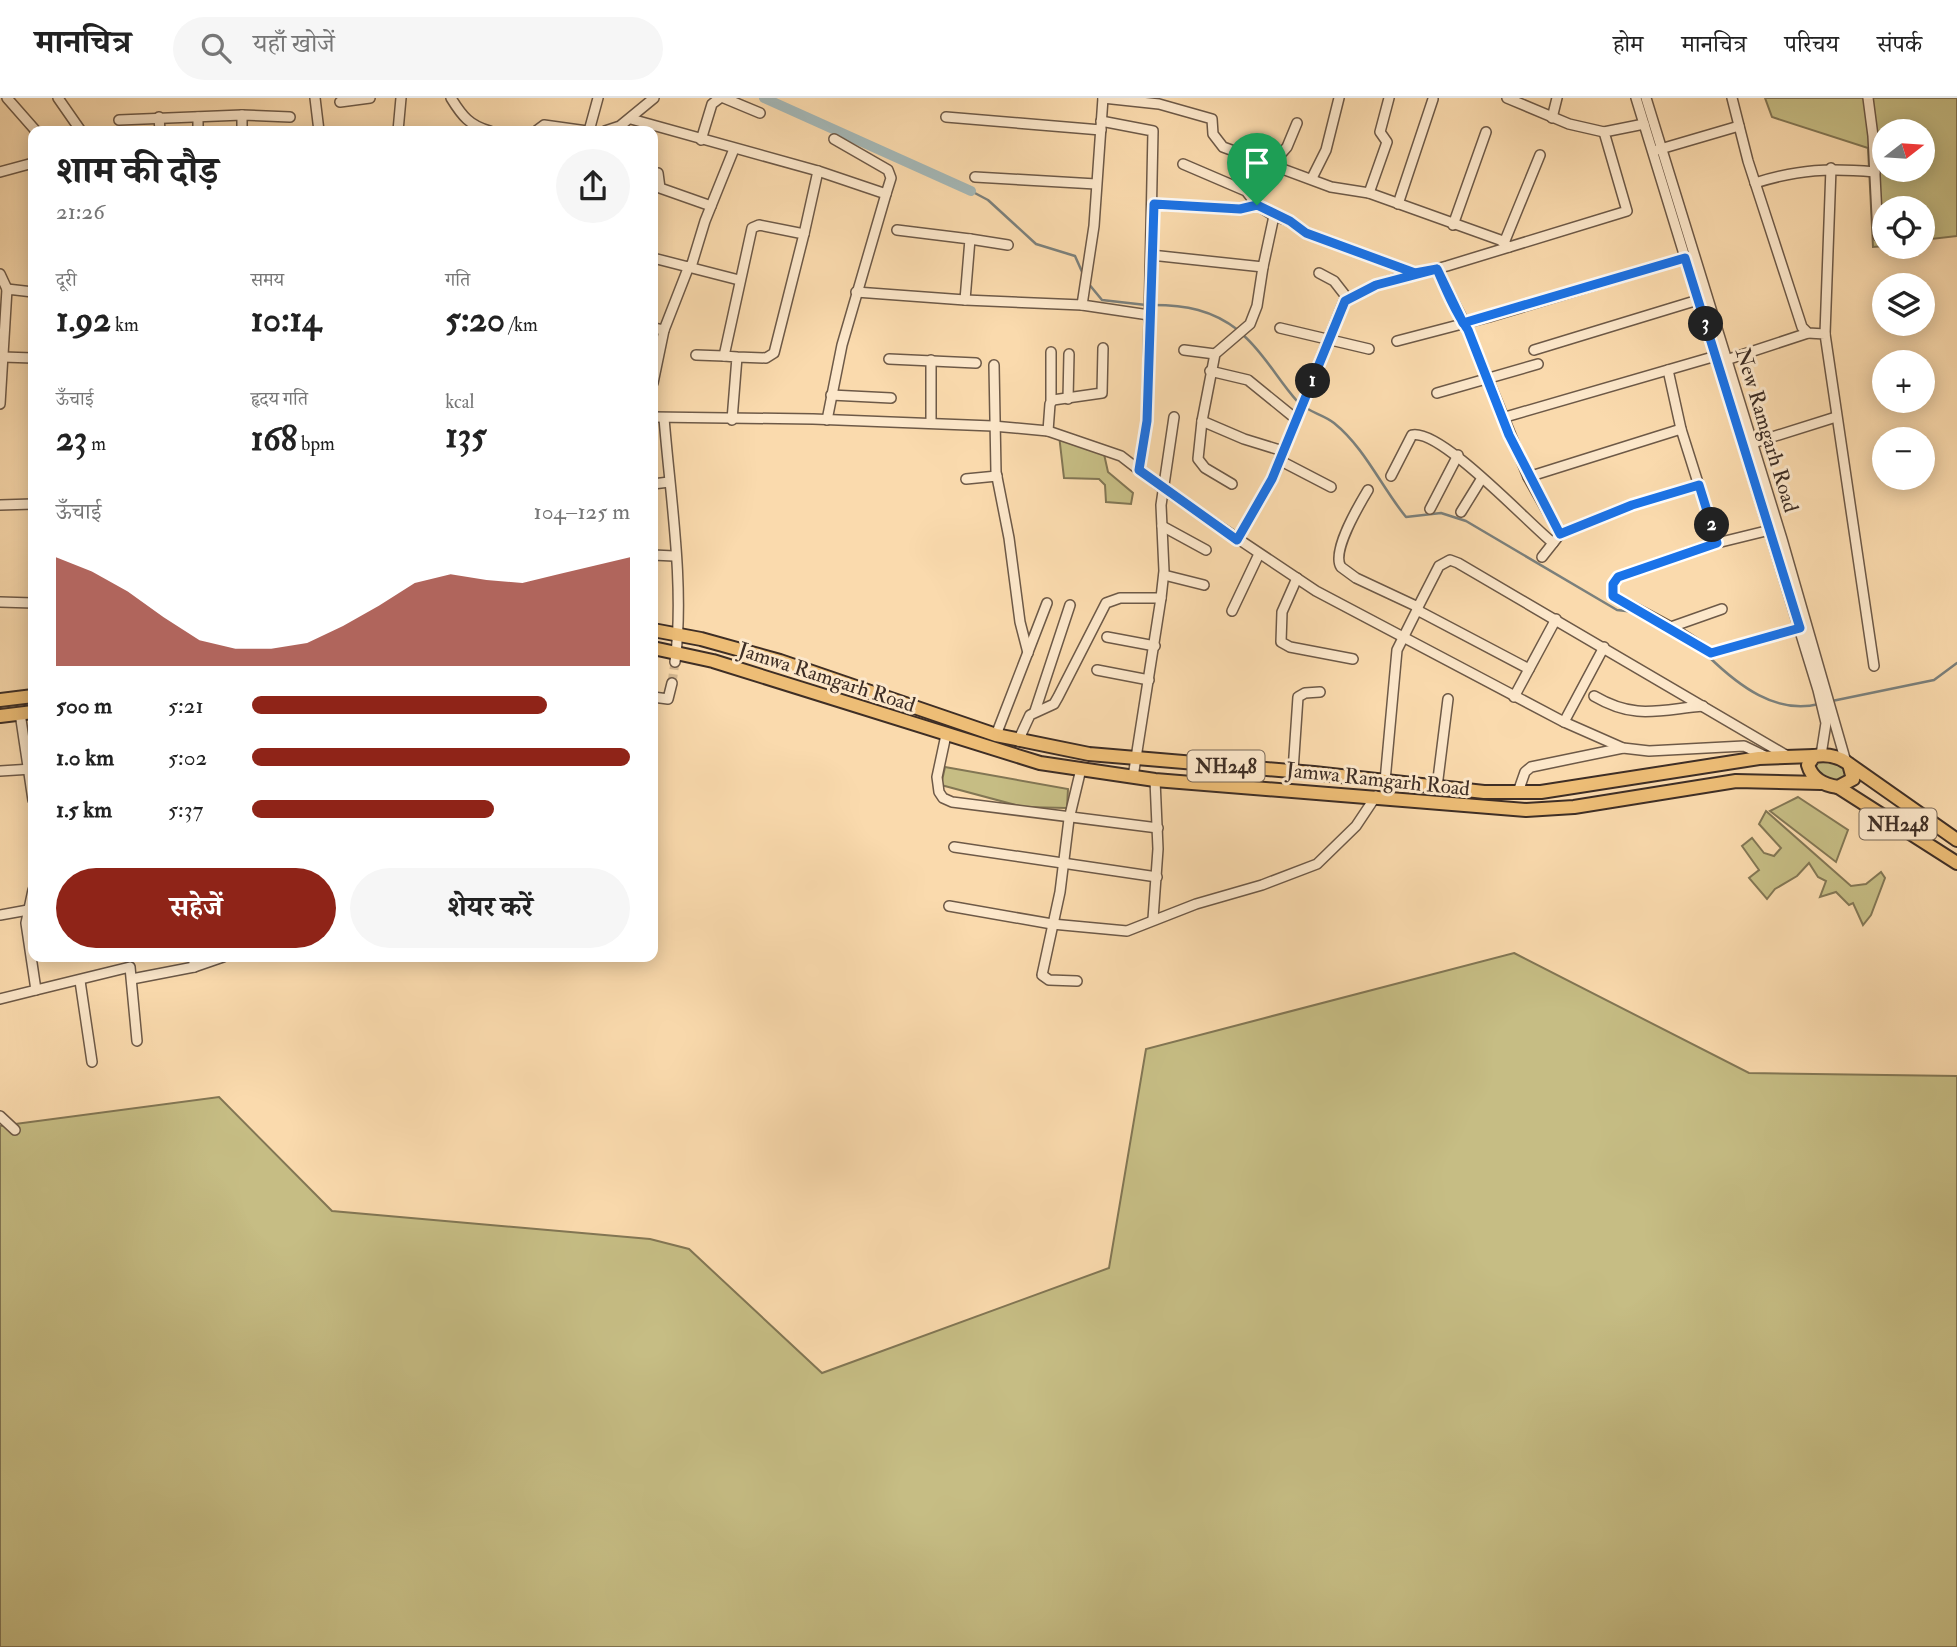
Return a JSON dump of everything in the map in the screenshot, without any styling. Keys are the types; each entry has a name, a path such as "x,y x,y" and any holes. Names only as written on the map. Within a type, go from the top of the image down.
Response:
{"highway":[{"name":"Jamwa Ramgarh Road","path":"658,631 780,662 1018,741 1136,759 1518,792 1557,791 1769,758 1818,756"},
{"name":"Jamwa Ramgarh Road","path":"658,650 1013,756 1155,780 1376,796 1474,808 1553,809 1736,781 1821,783"},
{"path":"0,700 28,697"},
{"path":"0,716 27,713"},
{"path":"1818,756 1808,765 1811,774 1821,783"},
{"name":"NH248","path":"1818,756 1848,763 1957,841"},
{"name":"NH248","path":"1838,787 1853,779 1848,763"},
{"name":"NH248","path":"1821,783 1838,787 1957,863"}],"street":[{"path":"7,98 32,126"},
{"path":"58,98 78,126"},
{"path":"315,98 318,126"},
{"path":"340,102 370,98"},
{"path":"398,126 401,98"},
{"path":"451,98 461,116 472,126"},
{"path":"590,126 598,98"},
{"path":"620,126 654,98"},
{"path":"701,140 712,104 722,98 760,113"},
{"path":"1082,306 1091,251 1103,98 1159,104 1212,119 1213,134 1223,147 1273,163 1331,187 1369,193 1507,245"},
{"path":"1312,178 1326,150 1337,98"},
{"path":"1369,193 1387,142 1380,132 1389,98"},
{"path":"1552,118 1556,98"},
{"name":"New Ramgarh Road","path":"1636,98 1644,124 1657,150 1800,628 1823,691"},
{"name":"New Ramgarh Road","path":"1646,98 1685,258 1698,300 1753,443 1823,691"},
{"path":"1732,98 1755,183 1802,327 1808,333"},
{"path":"1868,98 1872,140"},
{"path":"1398,204 1433,99"},
{"path":"1514,99 1552,118 1604,132 1644,124"},
{"path":"242,115 243,126"},
{"path":"119,120 242,115 290,117"},
{"path":"159,117 160,126"},
{"path":"198,117 198,126"},
{"path":"946,117 1101,125 1153,131 1154,204 1147,421 1139,470"},
{"path":"631,119 639,126"},
{"path":"1273,163 1287,147 1297,123"},
{"path":"1657,150 1739,126"},
{"path":"658,131 818,171 886,194"},
{"path":"1453,225 1486,132"},
{"path":"1237,540 1281,455 1328,338 1348,299 1376,285 1627,211 1604,132"},
{"path":"827,420 856,292 891,178 888,170 834,139"},
{"path":"658,359 664,330 734,149"},
{"path":"1507,245 1541,155"},
{"path":"0,172 28,164"},
{"path":"1182,164 1246,191 1257,205 1274,216 1290,221 1306,233 1415,273"},
{"path":"1755,183 1795,171 1831,168 1872,172"},
{"path":"1831,168 1825,334 1874,666"},
{"path":"696,355 766,358 774,353 818,171"},
{"path":"658,173 660,188 711,206"},
{"path":"975,177 1096,184"},
{"path":"1154,204 1240,209 1257,205"},
{"path":"1232,484 1205,468 1198,459 1209,371 1215,354 1244,329 1256,306 1274,216"},
{"path":"724,356 739,280 754,225 804,234"},
{"path":"897,230 1008,245"},
{"path":"965,300 970,239"},
{"path":"1152,255 1263,267"},
{"path":"1397,341 1685,258"},
{"path":"658,259 739,280"},
{"path":"1437,269 1463,323 1528,477 1560,534"},
{"path":"1319,273 1334,281 1348,299"},
{"path":"0,404 3,282 28,290"},
{"path":"856,292 1149,310"},
{"path":"1534,351 1698,300"},
{"path":"1280,328 1369,349"},
{"path":"658,329 664,330"},
{"path":"1502,418 1808,333 1825,334"},
{"path":"1051,402 1102,393 1103,348"},
{"path":"1184,350 1215,354"},
{"path":"1048,431 1051,352"},
{"path":"1068,399 1069,354"},
{"path":"3,356 28,358"},
{"path":"732,420 737,357"},
{"path":"889,359 976,363"},
{"path":"931,360 931,423"},
{"path":"1437,393 1485,377 1538,364"},
{"path":"994,365 996,476 1009,538 1020,622 1028,653"},
{"path":"1668,370 1681,429 1717,543"},
{"path":"1209,371 1248,380 1297,417"},
{"path":"831,396 891,398"},
{"path":"1133,777 1164,575 1161,505 1174,416"},
{"path":"658,417 931,423 1048,431 1121,456 1237,540 1297,578 1563,722 1623,748 1648,751 1744,746 1769,758"},
{"path":"1753,443 1836,417"},
{"path":"664,418 678,634 676,657"},
{"path":"1202,421 1281,455 1331,486"},
{"path":"1528,477 1681,429"},
{"path":"1391,477 1415,434 1458,455 1553,543"},
{"path":"1430,509 1458,455"},
{"path":"966,479 996,476"},
{"path":"1461,512 1482,478"},
{"path":"658,483 669,482"},
{"path":"1542,558 1560,534 1632,505 1699,485"},
{"path":"1368,490 1352,517 1338,562 1356,578 1530,669"},
{"path":"0,505 28,504"},
{"path":"1162,526 1206,550"},
{"path":"1770,530 1717,543 1618,577 1613,584 1613,596 1671,627 1711,653 1800,628"},
{"path":"1232,611 1259,554"},
{"path":"658,555 674,556"},
{"path":"1385,781 1397,650 1439,566 1450,561 1556,619 1789,757"},
{"path":"1164,575 1204,585"},
{"path":"1297,578 1282,612 1281,642 1290,647 1353,659"},
{"path":"1035,711 1054,704 1106,603 1120,598 1161,598"},
{"path":"0,602 28,603"},
{"path":"996,734 1046,603"},
{"path":"1018,741 1035,711 1070,605"},
{"path":"1671,627 1722,610"},
{"path":"1514,696 1556,619"},
{"path":"1107,637 1155,646"},
{"path":"1563,722 1604,647"},
{"path":"1097,670 1149,680"},
{"path":"658,698 668,699 672,683"},
{"path":"1823,691 1831,722 1848,763"},
{"path":"1293,771 1298,698 1305,693 1320,692"},
{"path":"1594,696 1636,713 1703,706"},
{"path":"1437,786 1448,699"},
{"path":"27,713 28,732"},
{"path":"1818,756 1831,722"},
{"path":"946,735 937,777 939,792 943,798 952,802 1069,819 1158,828"},
{"path":"1518,792 1525,772 1531,767 1623,748"},
{"path":"0,771 28,769"},
{"path":"1077,981 1049,980 1042,975 1069,819 1081,769"},
{"path":"1153,919 1158,828 1155,780"},
{"path":"949,906 1052,923 1127,931 1153,919 1317,864 1356,826 1376,796"},
{"path":"954,846 1157,877"},
{"path":"0,915 28,910 28,936"},
{"path":"32,962 36,990"},
{"path":"0,999 80,981 130,962 137,1041"},
{"path":"132,979 194,962"},
{"path":"80,981 92,1062"},
{"path":"0,1116 15,1130"}],"shaded area":[{"path":"1765,98 1957,98 1957,236 1935,239 1935,196 1872,196 1872,227 1868,148 1772,117"},
{"path":"1059,435 1104,454 1108,472 1133,493 1131,504 1106,502 1105,485 1099,479 1064,478"},
{"path":"1811,760 1844,762 1849,782 1821,780"},
{"path":"945,767 1068,789 1067,808 1023,807 941,785"},
{"path":"1798,797 1848,830 1836,862 1770,811"},
{"path":"1766,811 1851,886 1866,884 1881,872 1885,878 1871,915 1863,925 1853,903 1849,905 1836,892 1820,897 1826,881 1818,877 1809,863 1797,876 1775,889 1767,899 1749,878 1759,870 1742,846 1752,838 1764,853 1774,856 1781,848 1759,824"},
{"path":"1514,953 1749,1073 1957,1076 1957,1647 0,1647 0,1126 219,1097 332,1211 650,1239 689,1249 822,1373 1109,1268 1146,1049"}],"waterway":[{"path":"764,98 971,191"},
{"path":"971,191 988,200 1036,244 1075,256 1083,274"},
{"path":"1088,283 1102,300 1146,305"},
{"path":"1153,305 1198,310 1238,330"},
{"path":"1243,335 1258,350 1297,401 1330,420 1355,444 1406,517 1441,513 1466,521 1617,610 1635,612"},
{"path":"1709,657 1745,687 1773,701 1803,706 1819,704"},
{"path":"1832,701 1934,680 1957,663"}],"tunnel":[{"path":"672,683 675,662"}],"route":[{"path":"1257,205 1240,209 1154,204 1147,421 1139,470 1237,540 1272,479 1345,301 1376,285 1415,273 1437,269 1446,290 1457,312 1463,323 1468,330 1528,477 1560,534 1632,505 1699,485 1717,543 1618,577 1613,584 1613,596 1671,627 1711,653 1800,628 1685,258 1463,323 1437,269 1418,274 1415,273 1306,233 1290,221 1274,216 1257,205"}]}
